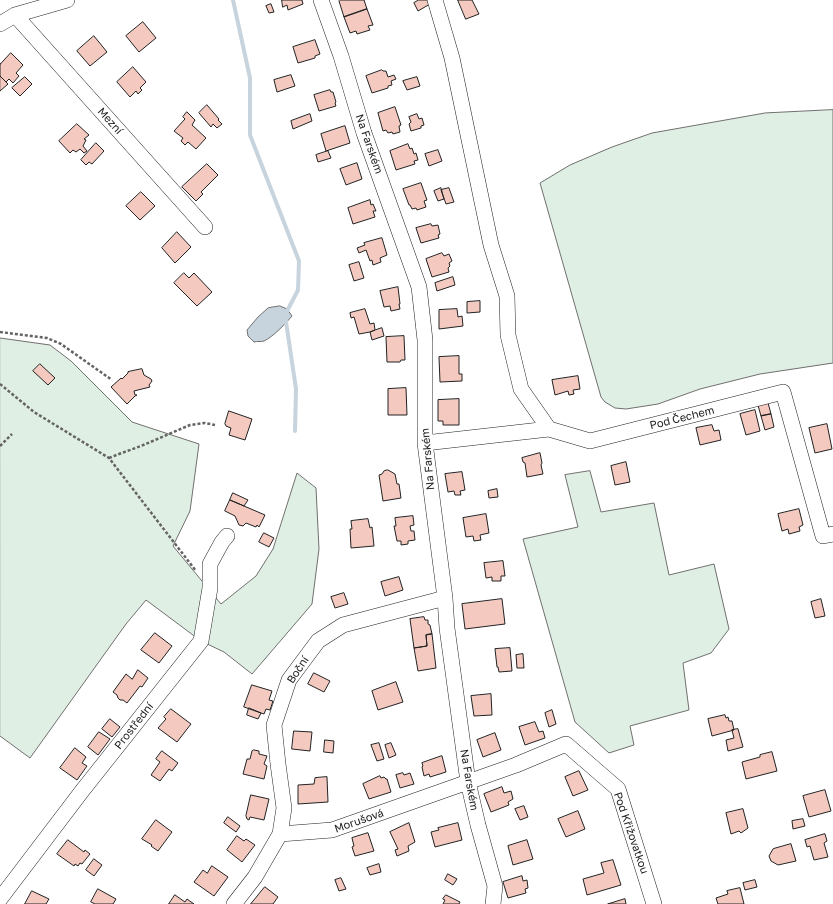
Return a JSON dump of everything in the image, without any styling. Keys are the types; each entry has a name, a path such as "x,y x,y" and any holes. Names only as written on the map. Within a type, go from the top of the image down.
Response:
{"street":[{"path":"0,24 16,16 67,0"},
{"name":"Na Farském","path":"321,0 341,56 364,133 419,287 425,340 424,443 468,782 495,886 492,904"},
{"path":"435,0 452,58 491,246 506,296 508,335 521,389 549,429"},
{"name":"Mezní","path":"16,16 205,227"},
{"name":"Pod Čechem","path":"424,443 549,429 590,441 783,392 823,536 833,534"},
{"name":"Prostřední","path":"0,899 201,641 210,588 210,564 227,536"},
{"name":"Boční","path":"280,834 284,808 274,725 289,680 318,641 343,625 445,598"},
{"name":"Pod Křižovatkou","path":"468,782 516,765 566,744 618,789 654,904"},
{"name":"Morušová","path":"280,834 332,830 468,782"},
{"path":"234,904 255,877 280,834"}],"path":[{"path":"0,332 47,338 61,344 112,380"},
{"path":"0,384 34,412 109,458 210,588"},
{"path":"109,458 190,425 205,423 215,425"},
{"path":"0,446 12,434"}],"green space":[{"path":"833,110 833,363 760,374 700,389 658,404 626,409 615,408 605,402 601,397 540,183 570,165 612,147 652,133 765,113"},
{"path":"0,338 50,345 71,361 132,422 199,444 190,511 173,546 221,604 256,576 273,549 297,473 316,488 319,549 312,604 252,674 224,652 201,641 146,600 126,624 30,758 0,736"},
{"path":"590,471 601,512 654,503 669,575 714,564 729,629 711,653 683,663 689,710 630,726 634,745 609,753 575,722 523,539 578,527 565,475"}],"shaded area":[{"path":"280,306 287,309 292,316 268,339 254,342 248,336 247,330 268,308"}],"building":[{"path":"282,0 302,0 303,4 288,10 287,5 283,7"},
{"path":"364,0 367,9 344,17 339,1"},
{"path":"419,0 427,0 430,4 418,11 414,3"},
{"path":"458,0 472,0 479,14 466,19"},
{"path":"271,4 274,12 269,13 266,6"},
{"path":"367,9 373,25 368,26 370,30 357,34 356,31 350,33 344,17"},
{"path":"143,22 156,38 139,52 126,36"},
{"path":"94,36 107,52 90,66 77,51"},
{"path":"315,40 320,54 315,56 315,58 298,63 293,47"},
{"path":"11,53 23,65 16,73 19,76 13,83 9,79 6,82 0,76 0,64"},
{"path":"133,67 146,82 140,88 142,90 138,94 136,91 130,97 117,82"},
{"path":"382,70 386,71 388,77 394,75 396,79 391,81 392,85 388,86 388,88 372,93 366,76"},
{"path":"291,75 295,86 277,92 274,80"},
{"path":"0,76 8,84 0,91"},
{"path":"25,77 32,84 20,96 12,88"},
{"path":"417,77 420,86 407,90 403,81"},
{"path":"330,90 333,92 336,106 319,111 314,95"},
{"path":"207,105 222,124 217,128 213,124 211,127 199,113"},
{"path":"395,107 401,125 399,126 400,132 393,134 392,132 388,133 386,130 383,131 378,113"},
{"path":"187,112 195,120 192,125 206,138 196,149 188,142 185,145 181,141 183,138 174,131 185,119 183,117"},
{"path":"310,114 312,121 293,129 291,121"},
{"path":"417,114 419,119 422,118 424,125 421,126 421,128 411,131 409,124 411,122 409,117"},
{"path":"77,124 89,135 84,139 86,140 83,146 87,151 84,153 80,149 76,152 73,150 70,153 59,141"},
{"path":"345,126 350,143 326,151 321,134"},
{"path":"96,143 104,151 92,164 89,162 86,165 81,160"},
{"path":"408,144 410,149 412,148 414,154 416,153 418,160 414,161 415,164 396,170 390,151"},
{"path":"438,150 442,161 429,166 425,154"},
{"path":"328,151 331,158 318,162 316,155"},
{"path":"357,163 362,179 346,185 340,169"},
{"path":"207,164 218,175 201,192 203,194 196,201 182,187"},
{"path":"421,183 427,200 424,201 426,207 417,210 416,208 412,209 403,189"},
{"path":"441,188 444,199 438,201 434,191"},
{"path":"449,188 454,202 446,204 441,190"},
{"path":"141,192 155,206 140,220 126,206"},
{"path":"370,200 371,205 373,204 376,211 373,211 375,217 353,224 348,208"},
{"path":"431,224 432,226 438,225 440,234 438,235 439,238 421,243 416,228"},
{"path":"177,232 191,247 175,263 162,248"},
{"path":"382,238 387,255 380,258 381,262 373,265 372,260 370,261 366,250 359,253 357,248 365,245 364,243"},
{"path":"442,253 444,256 449,254 452,261 449,263 449,272 432,277 426,259"},
{"path":"359,262 364,278 354,281 349,265"},
{"path":"184,273 189,278 194,273 212,292 197,306 174,283"},
{"path":"453,277 455,285 437,291 435,283"},
{"path":"398,287 400,309 391,311 390,306 384,307 380,291"},
{"path":"480,301 480,312 467,313 467,302"},
{"path":"365,309 370,324 374,323 375,330 359,334 354,317 351,318 350,313"},
{"path":"457,309 458,317 462,316 463,326 439,329 439,310"},
{"path":"382,328 384,336 372,340 370,332"},
{"path":"404,336 405,360 401,360 400,362 387,362 386,337"},
{"path":"459,356 459,374 462,374 462,381 440,382 439,357"},
{"path":"40,364 55,378 48,385 33,371"},
{"path":"142,369 144,375 152,381 149,385 150,387 134,391 135,395 137,395 127,404 111,387 121,378 122,379 128,372"},
{"path":"578,376 580,389 573,390 574,394 569,395 568,391 555,395 552,380"},
{"path":"406,388 407,415 388,415 388,389"},
{"path":"459,399 459,425 443,425 443,421 438,421 438,400"},
{"path":"767,399 771,414 761,416 757,402"},
{"path":"755,410 760,431 746,435 740,414"},
{"path":"229,411 252,419 245,440 229,435 231,428 225,424"},
{"path":"771,414 774,427 765,430 761,416"},
{"path":"827,424 832,449 815,453 809,428"},
{"path":"712,425 714,431 719,430 721,440 700,445 696,428"},
{"path":"540,453 543,474 527,477 525,463 523,462 522,458"},
{"path":"626,462 630,482 615,485 611,466"},
{"path":"388,470 395,474 397,484 399,484 401,498 383,501 379,475"},
{"path":"462,472 465,490 460,491 461,495 455,495 454,491 448,492 445,474"},
{"path":"497,489 498,497 489,498 488,491"},
{"path":"233,493 248,500 244,506 230,500"},
{"path":"230,500 265,515 259,527 257,525 256,527 246,523 243,526 239,525 235,516 225,511"},
{"path":"799,509 803,525 799,527 800,531 789,534 788,529 782,531 778,514"},
{"path":"486,514 489,533 480,535 481,540 474,541 473,536 466,537 463,518"},
{"path":"413,516 414,525 410,526 411,531 414,531 415,540 408,541 408,544 401,545 401,541 397,541 394,526 396,526 395,518"},
{"path":"368,519 370,528 372,527 374,546 351,548 351,521"},
{"path":"264,533 274,538 269,547 259,542"},
{"path":"503,561 505,576 501,576 501,581 492,581 492,577 486,578 484,563"},
{"path":"399,577 403,590 385,596 381,582"},
{"path":"344,593 348,604 335,608 331,597"},
{"path":"502,599 505,624 465,629 462,604"},
{"path":"821,599 825,616 815,618 811,602"},
{"path":"424,617 425,620 428,620 432,634 426,635 427,646 414,648 410,619"},
{"path":"155,633 172,646 159,663 141,650"},
{"path":"432,634 436,668 418,671 414,648 427,646 426,635"},
{"path":"510,648 512,671 499,672 495,649"},
{"path":"523,654 524,668 517,668 516,655"},
{"path":"138,670 148,678 127,703 120,700 113,692 126,674 132,679"},
{"path":"314,673 330,681 324,692 308,684"},
{"path":"396,682 403,702 378,710 372,691"},
{"path":"252,685 272,691 269,700 273,701 270,710 266,709 264,714 244,707"},
{"path":"491,694 492,715 474,716 471,696"},
{"path":"249,708 261,713 258,719 247,715"},
{"path":"171,709 191,724 177,742 158,728 166,719 164,717"},
{"path":"552,710 556,724 549,727 545,713"},
{"path":"725,715 726,718 728,717 729,721 732,721 734,730 712,736 708,719"},
{"path":"110,719 120,727 112,737 102,729"},
{"path":"535,722 539,732 543,731 545,738 525,745 519,727"},
{"path":"738,729 743,747 728,751 726,740 734,738 732,730"},
{"path":"294,731 312,732 310,751 292,749"},
{"path":"99,732 110,739 98,755 88,747"},
{"path":"495,733 501,750 483,757 477,740"},
{"path":"325,740 334,741 333,753 324,752"},
{"path":"379,743 384,759 377,761 371,745"},
{"path":"391,743 396,755 389,758 385,745"},
{"path":"75,748 86,757 82,763 87,766 77,780 60,768"},
{"path":"162,751 178,763 172,771 169,769 160,781 151,775 160,762 156,759"},
{"path":"252,751 259,751 259,754 267,756 264,764 267,766 264,779 243,774 247,759 250,759"},
{"path":"772,752 777,771 746,779 742,762"},
{"path":"442,756 446,772 430,777 429,774 424,776 422,763"},
{"path":"579,771 588,790 573,796 565,777"},
{"path":"403,773 404,775 410,773 414,784 400,788 396,775"},
{"path":"380,776 381,778 384,777 387,779 391,792 369,799 363,784"},
{"path":"327,777 328,802 298,804 298,785 314,784 315,778"},
{"path":"502,787 504,793 511,791 513,799 508,802 509,805 491,812 484,794"},
{"path":"825,790 831,811 809,817 803,796"},
{"path":"251,795 269,799 264,820 250,817 249,820 247,819 246,816"},
{"path":"524,806 528,817 520,820 515,809"},
{"path":"743,809 748,828 741,833 739,831 731,834 726,813"},
{"path":"578,811 585,829 566,837 558,819"},
{"path":"228,817 240,826 236,832 224,823"},
{"path":"803,819 805,826 793,829 792,821"},
{"path":"156,820 172,832 158,851 142,839"},
{"path":"409,823 415,842 408,846 409,851 397,856 395,850 398,849 390,832"},
{"path":"458,823 462,840 435,847 431,832 439,830 438,828"},
{"path":"368,833 374,851 355,856 352,847 354,846 352,838"},
{"path":"825,834 827,841 824,843 828,857 814,860 810,846 807,847 805,840"},
{"path":"237,836 244,841 246,839 255,845 242,862 227,850"},
{"path":"68,840 84,852 85,850 90,854 82,864 80,863 78,866 75,864 74,866 57,854"},
{"path":"527,840 533,859 513,865 508,846"},
{"path":"791,844 796,861 778,865 771,861 769,856 773,849"},
{"path":"94,859 102,865 94,876 86,870"},
{"path":"613,860 621,885 587,895 583,879 604,873 601,863"},
{"path":"379,864 381,872 370,875 367,868"},
{"path":"212,866 228,877 214,896 194,882 203,870 207,873"},
{"path":"448,874 457,879 453,885 445,880"},
{"path":"522,876 523,881 527,880 528,888 525,889 526,893 508,898 503,882"},
{"path":"341,878 346,889 339,891 335,880"},
{"path":"755,880 757,887 745,890 743,883"},
{"path":"265,887 278,897 273,904 251,904"},
{"path":"740,888 744,904 718,904 716,898 728,894 727,891"},
{"path":"98,889 116,899 113,904 95,904 91,902"},
{"path":"32,891 49,899 46,904 25,904"},
{"path":"175,895 185,902 187,899 194,904 169,904"},
{"path":"446,895 460,902 459,904 443,904 445,900 443,899"},
{"path":"625,899 626,904 608,904"}],"waterway":[{"path":"233,0 250,78 250,135 299,261 298,290 285,315 296,389 295,431"}]}
